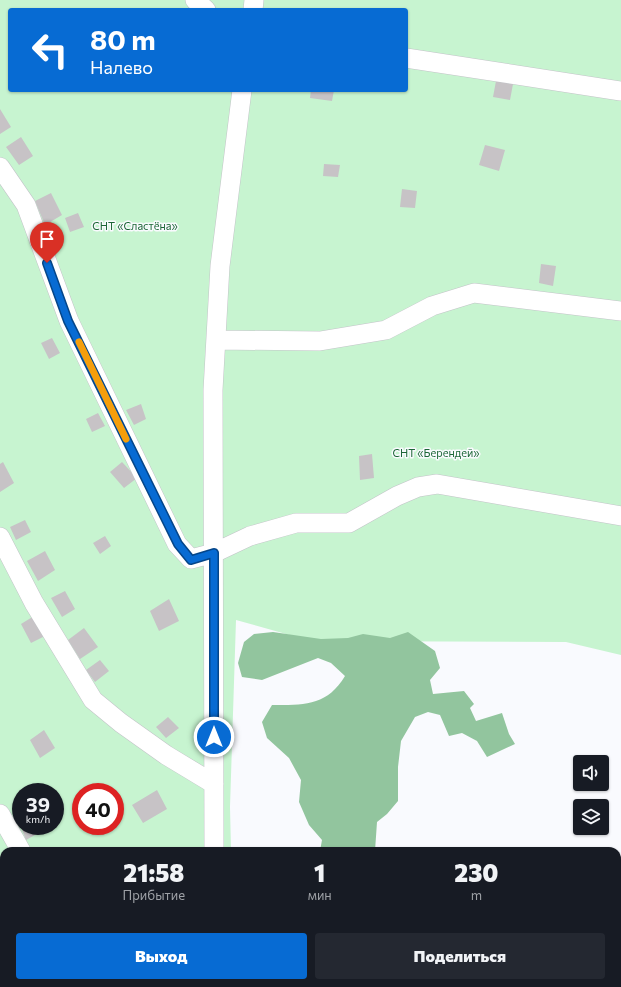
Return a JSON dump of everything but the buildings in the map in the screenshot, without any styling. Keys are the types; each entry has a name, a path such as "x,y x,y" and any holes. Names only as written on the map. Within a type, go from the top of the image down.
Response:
{"street":[{"path":"195,0 204,8"},
{"path":"408,58 621,91"},
{"path":"214,847 213,390 220,266 242,92"},
{"path":"0,167 26,205 68,321 178,544 191,560 214,553 250,536 296,523 349,523 397,496 418,487 437,484 621,516"},
{"path":"216,340 320,341 386,330 432,306 474,293 621,311"},
{"path":"0,537 34,603 93,700 134,732 214,784"},
{"path":"0,814 19,847"}],"green space":[{"path":"0,0 621,0 621,655 566,642 311,641 236,620 230,807 231,847 0,847"},
{"path":"273,632 321,639 348,638 363,634 390,638 408,632 435,651 440,668 430,680 433,694 464,691 474,704 470,708 476,721 502,713 509,734 515,744 487,757 477,741 462,733 449,736 440,715 428,712 415,717 401,741 398,767 398,801 387,814 377,822 375,847 321,847 322,840 309,825 299,802 301,780 289,758 267,738 262,722 272,705 294,705 314,702 330,693 338,686 345,676 331,663 318,658 262,680 242,677 238,663 244,642 254,634"}],"slow traffic":[{"path":"79,342 126,439"}],"route":[{"path":"47,263 68,321 178,544 191,560 214,553 214,737"}],"park label":[{"name":"СНТ «Сластёна»","path":"135,226"},
{"name":"СНТ «Берендей»","path":"436,453"}]}
